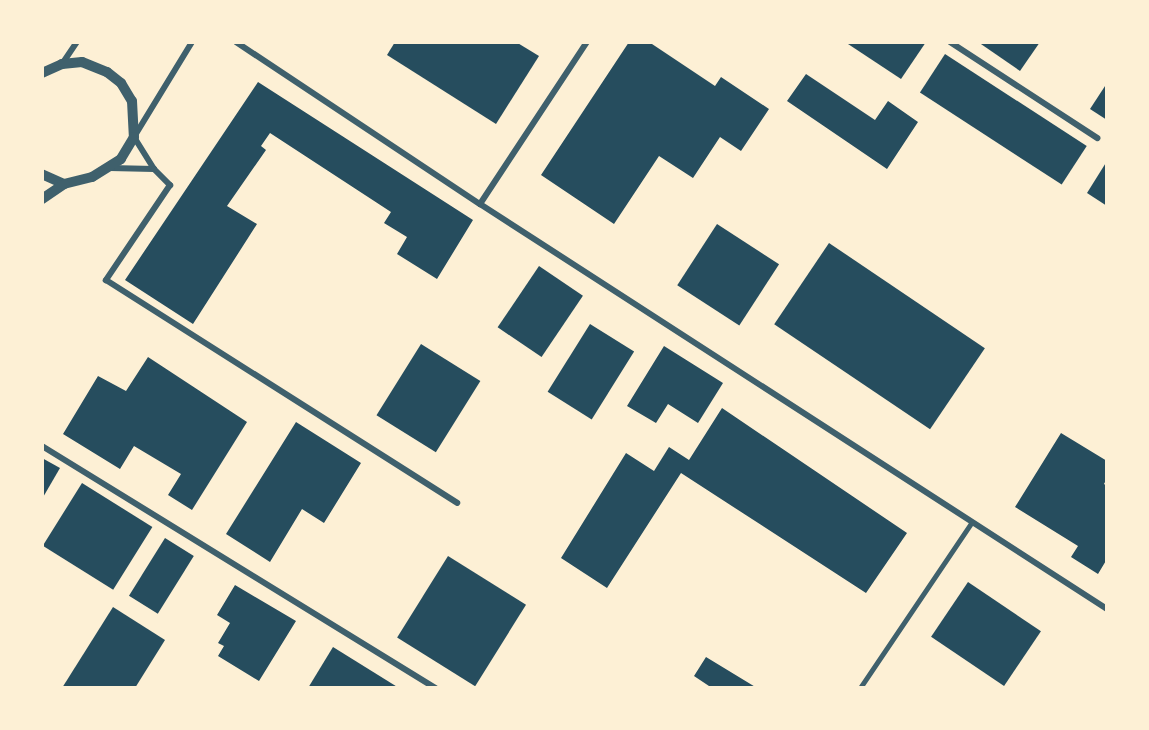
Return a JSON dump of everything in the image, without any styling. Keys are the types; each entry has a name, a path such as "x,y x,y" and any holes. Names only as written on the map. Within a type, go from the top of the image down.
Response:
{"street":[{"path":"62,64 77,42"},
{"path":"42,199 64,184 92,177 121,159 192,42"},
{"path":"237,42 480,204 1107,609"},
{"path":"480,204 587,42"},
{"path":"950,42 1097,138"},
{"path":"42,73 62,64 82,62 94,65 121,83 132,101 134,137 154,169 170,185 106,280 458,502"},
{"path":"108,168 154,169"},
{"path":"42,174 64,184"},
{"path":"42,446 435,688"}],"lane":[{"path":"860,688 972,522"}],"building":[{"path":"395,42 516,42 539,56 496,124 387,55"},
{"path":"629,42 649,42 715,86 721,77 769,109 741,151 720,137 693,178 659,156 614,224 541,175"},
{"path":"845,42 926,42 901,79"},
{"path":"978,42 1040,42 1020,71"},
{"path":"945,54 1087,146 1062,185 920,93"},
{"path":"806,74 875,120 888,101 918,122 887,169 787,101"},
{"path":"258,82 473,220 437,279 397,254 407,237 384,223 391,212 270,133 261,146 266,150 227,206 257,224 193,324 125,280"},
{"path":"1107,83 1107,120 1090,109"},
{"path":"1107,161 1107,206 1087,193"},
{"path":"717,224 779,264 739,326 677,285"},
{"path":"829,243 985,348 930,429 774,324"},
{"path":"539,266 583,296 542,357 498,327"},
{"path":"590,324 634,352 592,419 548,392"},
{"path":"421,344 480,381 436,452 376,415"},
{"path":"664,346 723,383 698,423 668,404 656,423 627,406"},
{"path":"148,357 247,422 192,510 168,495 181,474 134,446 120,469 63,434 98,376 126,391"},
{"path":"722,408 907,533 866,593 681,473 607,588 561,558 626,453 654,471 669,447 689,460"},
{"path":"296,422 361,463 324,523 302,509 270,562 226,534"},
{"path":"1061,433 1107,461 1107,478 1104,484 1107,486 1107,559 1098,574 1071,557 1078,546 1015,507"},
{"path":"42,458 60,468 42,499"},
{"path":"82,483 152,527 113,590 43,546"},
{"path":"165,538 194,556 158,614 129,596"},
{"path":"448,556 526,605 475,686 397,637"},
{"path":"968,582 1041,631 1004,686 931,637"},
{"path":"235,585 296,621 259,681 218,656 224,646 218,643 230,623 217,615"},
{"path":"113,607 165,640 135,688 62,688"},
{"path":"333,647 399,688 308,688"},
{"path":"706,657 757,688 708,688 709,686 694,676"}]}
